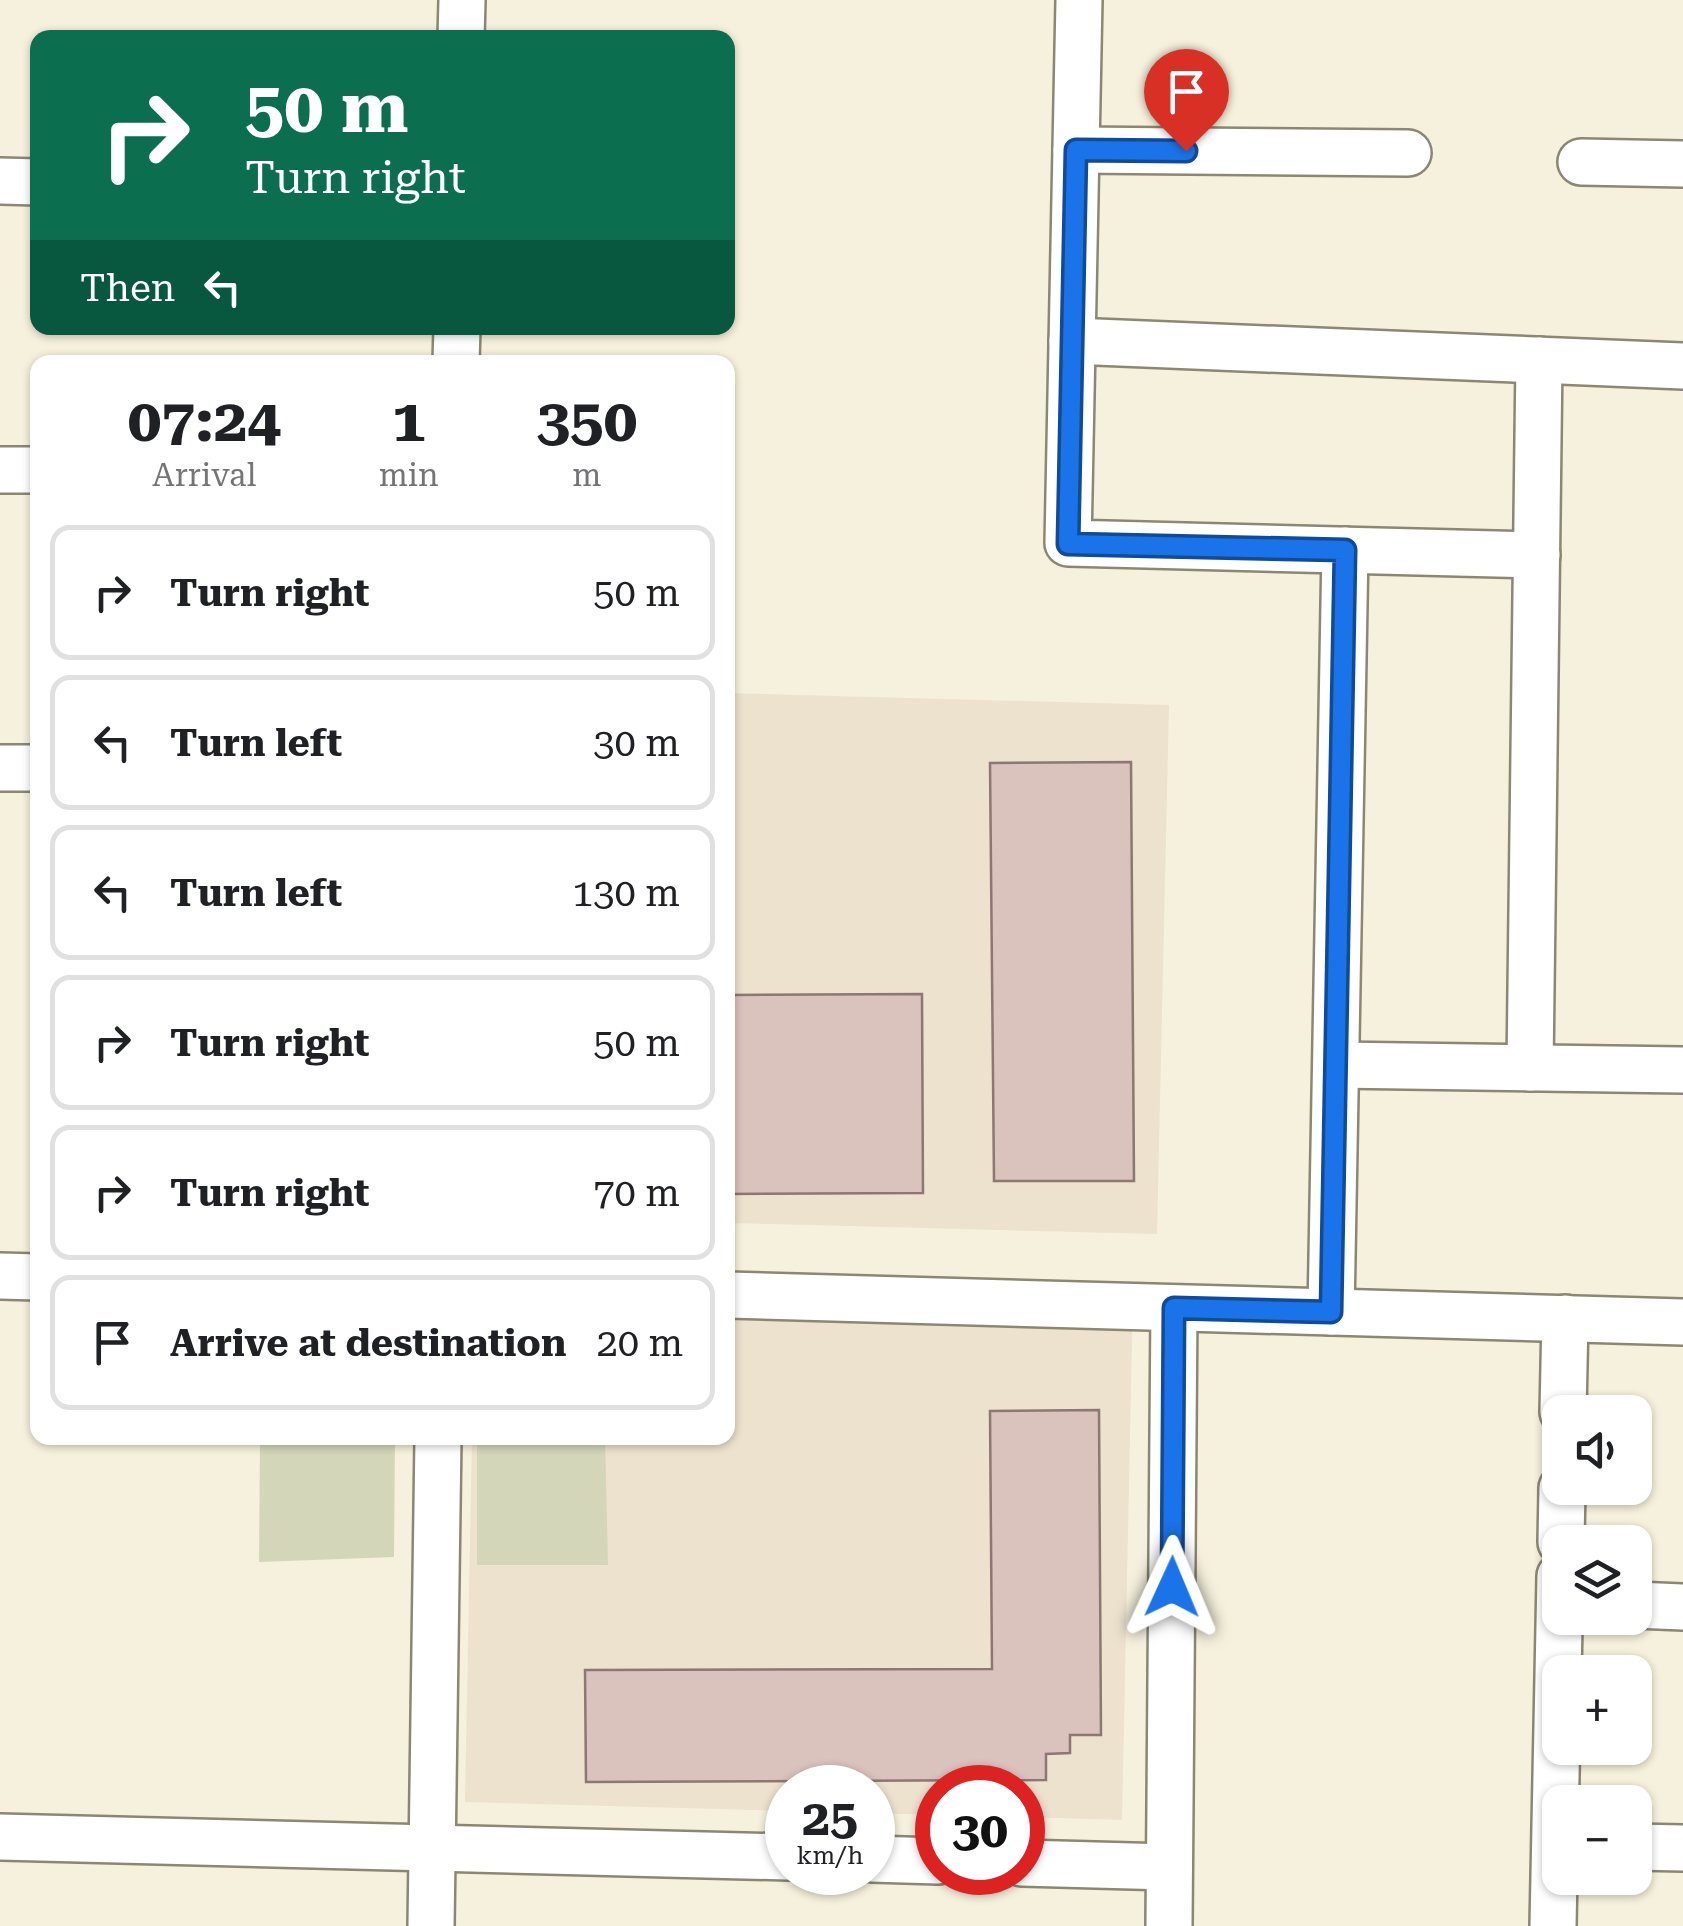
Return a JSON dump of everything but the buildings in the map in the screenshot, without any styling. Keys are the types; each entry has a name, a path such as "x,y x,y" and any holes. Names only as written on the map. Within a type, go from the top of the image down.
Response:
{"street":[{"path":"461,30 462,0"},
{"path":"1079,0 1068,544 1537,555"},
{"path":"1076,150 1408,153"},
{"path":"1580,162 1683,164"},
{"path":"0,182 30,182"},
{"path":"1072,342 1683,366"},
{"path":"1530,1068 1539,360"},
{"path":"0,470 30,470"},
{"path":"1331,1312 1345,550"},
{"path":"0,768 30,768"},
{"path":"1336,1065 1683,1070"},
{"path":"0,1276 30,1277"},
{"path":"735,1295 1683,1322"},
{"path":"1169,1926 1174,1308"},
{"path":"1563,1395 1565,1318"},
{"path":"431,1926 438,1445"},
{"path":"1652,1605 1683,1606"},
{"path":"1558,1785 1560,1635"},
{"path":"0,1837 765,1856"},
{"path":"1652,1847 1683,1848"},
{"path":"1045,1864 1170,1867"},
{"path":"1553,1926 1555,1895"}],"shaded area":[{"path":"735,693 1169,705 1157,1234 735,1223"},
{"path":"735,1280 1133,1291 1122,1820 1045,1818 1045,1765 915,1765 915,1814 895,1814 895,1765 765,1765 765,1810 465,1802 472,1445 735,1445"}],"green space":[{"path":"260,1445 395,1445 394,1557 259,1562"},
{"path":"477,1445 605,1445 608,1565 477,1565"}],"route":[{"path":"1172,1587 1174,1308 1331,1312 1345,550 1068,544 1076,150 1186,151"}]}
